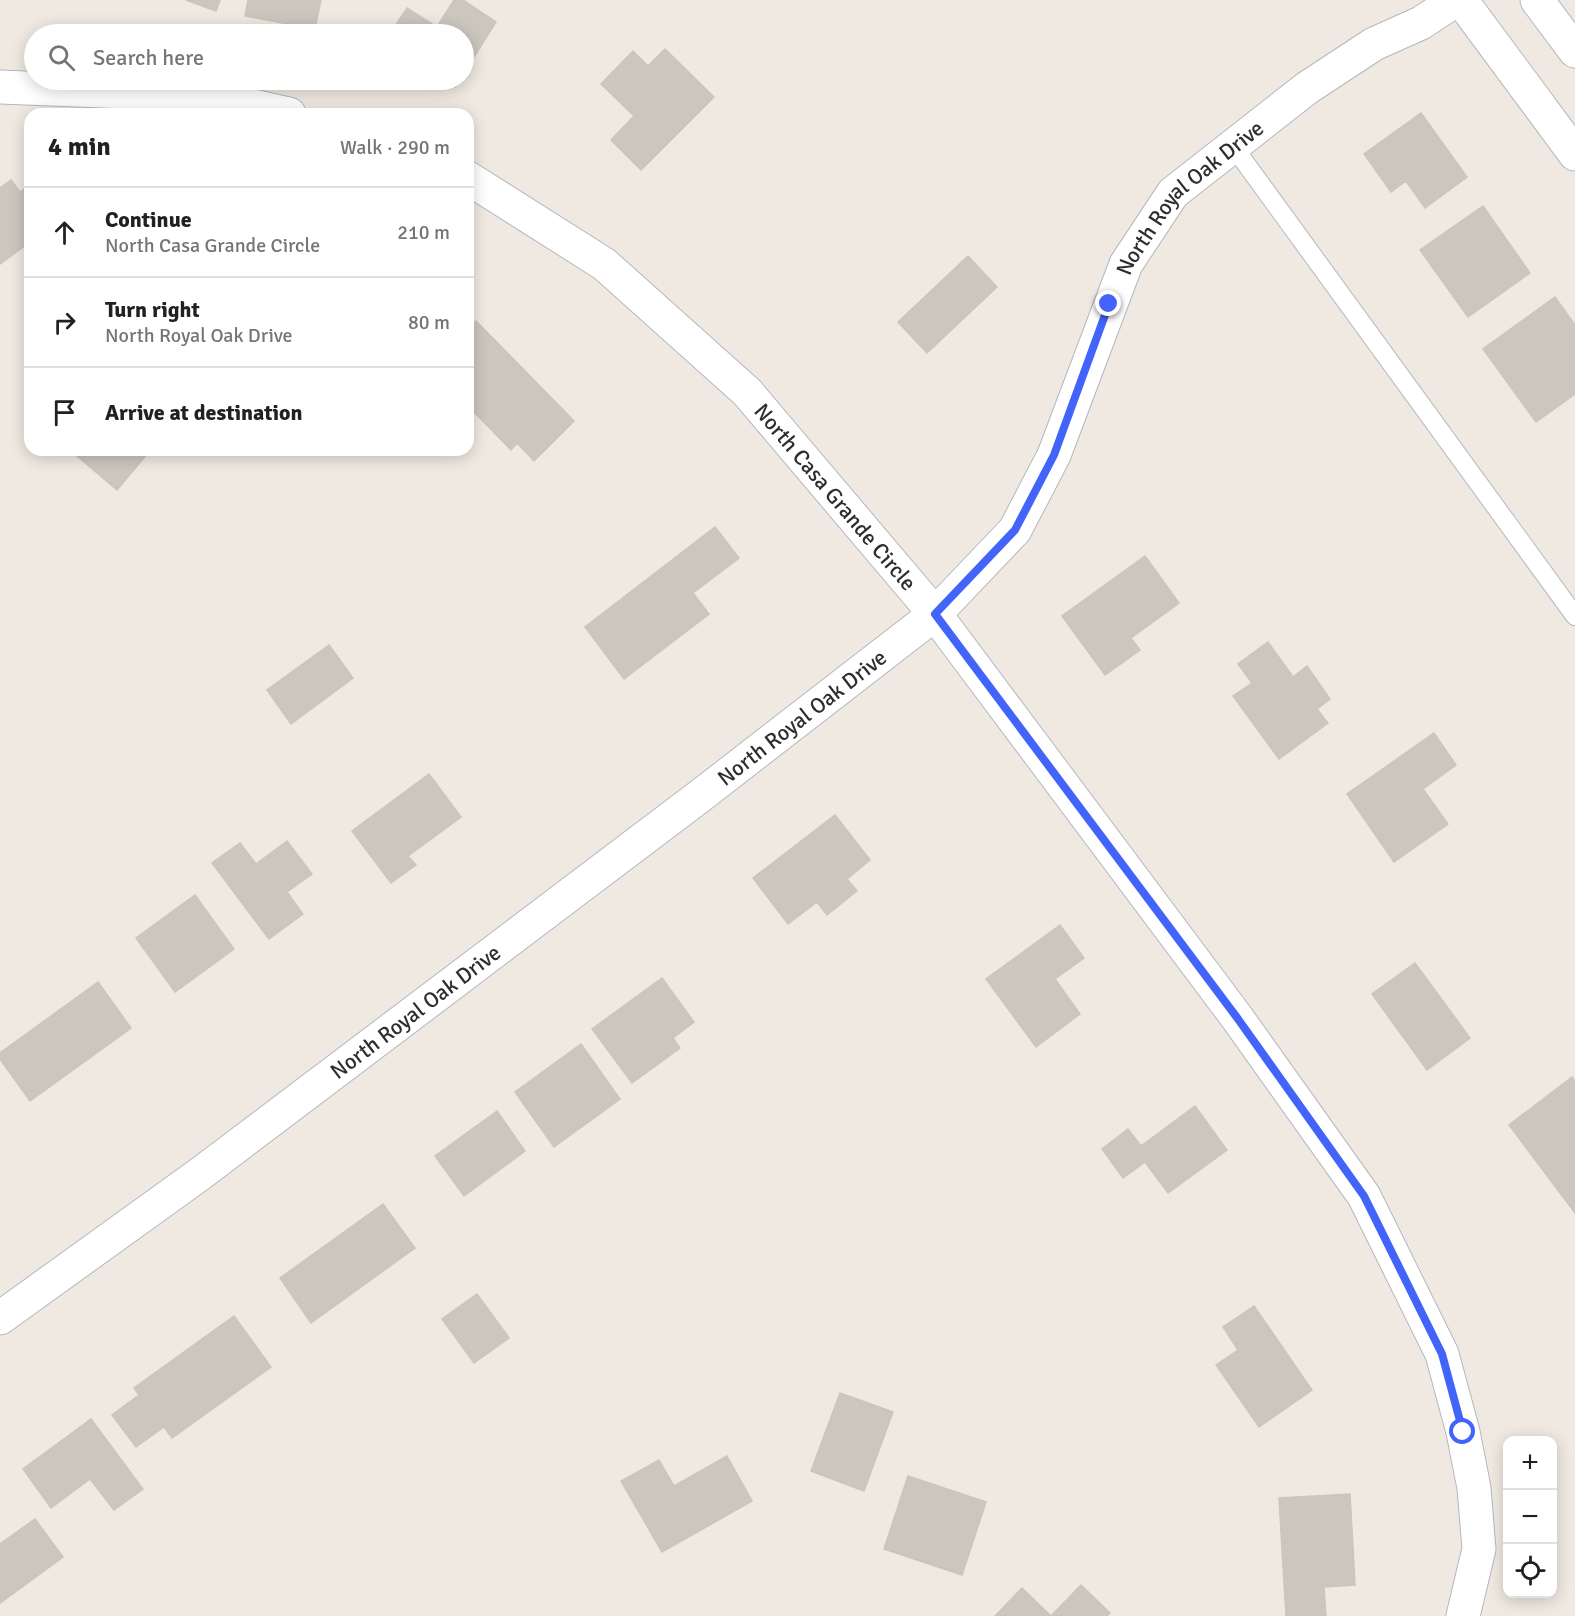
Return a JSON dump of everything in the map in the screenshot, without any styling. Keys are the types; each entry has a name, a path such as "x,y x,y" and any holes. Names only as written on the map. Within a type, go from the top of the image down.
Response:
{"street":[{"name":"North Royal Oak Drive","path":"0,1318 200,1174 710,789 935,614 1015,530 1054,455 1126,264 1173,193 1307,88 1374,44 1421,23 1456,0"},
{"path":"1461,0 1575,154"},
{"path":"1537,0 1575,51"},
{"path":"0,87 24,88"},
{"path":"76,90 203,95 262,108"},
{"name":"North Casa Grande Circle","path":"474,182 604,264 747,392 935,614 1238,1019 1364,1196 1442,1354 1463,1432 1474,1488 1479,1549 1463,1616"}],"lane":[{"path":"1233,146 1575,616"}],"building":[{"path":"186,0 220,0 216,11"},
{"path":"248,0 321,0 316,24 288,24 245,16"},
{"path":"454,0 463,0 496,22 474,57 474,24 439,24"},
{"path":"407,8 432,24 397,24"},
{"path":"665,49 714,97 641,170 611,140 634,116 601,84 633,51 648,66"},
{"path":"1421,113 1467,177 1425,208 1406,181 1391,192 1364,154"},
{"path":"11,180 20,192 24,189 24,246 0,264 0,188"},
{"path":"1483,206 1530,273 1468,317 1420,250"},
{"path":"968,256 997,287 927,353 898,322"},
{"path":"1555,297 1575,325 1575,394 1536,422 1483,349"},
{"path":"476,321 574,421 534,461 517,443 511,450 474,412 474,323"},
{"path":"77,456 145,456 117,490"},
{"path":"715,527 739,558 693,593 709,614 624,679 585,627"},
{"path":"1145,556 1179,603 1131,638 1140,650 1105,675 1062,616"},
{"path":"1268,642 1293,677 1307,666 1330,699 1317,709 1328,723 1279,759 1233,696 1252,683 1238,664"},
{"path":"329,645 353,678 291,724 267,690"},
{"path":"1434,733 1456,765 1423,789 1448,824 1394,862 1347,794"},
{"path":"429,774 461,817 408,856 416,865 391,883 352,831"},
{"path":"835,815 870,860 847,879 857,891 827,915 817,902 788,924 753,878"},
{"path":"287,841 312,874 287,892 303,914 269,939 212,863 240,843 256,864"},
{"path":"195,895 234,949 175,992 136,938"},
{"path":"1060,925 1084,958 1055,979 1080,1014 1036,1047 986,979"},
{"path":"1415,963 1470,1038 1427,1070 1372,994"},
{"path":"662,978 694,1022 673,1038 680,1048 632,1083 592,1029"},
{"path":"98,982 131,1028 30,1101 0,1059 0,1053"},
{"path":"581,1044 620,1099 554,1147 515,1092"},
{"path":"1572,1077 1575,1081 1575,1213 1509,1125"},
{"path":"1195,1106 1227,1150 1168,1193 1145,1162 1123,1178 1102,1149 1128,1129 1141,1146"},
{"path":"497,1111 525,1151 464,1196 435,1156"},
{"path":"383,1204 415,1248 311,1323 280,1278"},
{"path":"477,1294 509,1338 474,1363 442,1319"},
{"path":"1254,1306 1312,1390 1259,1427 1216,1365 1238,1350 1223,1327"},
{"path":"234,1316 271,1367 172,1438 164,1427 136,1447 112,1415 139,1395 134,1388"},
{"path":"840,1393 893,1412 864,1491 811,1471"},
{"path":"91,1419 143,1489 114,1510 90,1479 51,1508 23,1469"},
{"path":"727,1456 752,1501 662,1552 621,1481 659,1460 674,1486"},
{"path":"908,1476 986,1502 962,1575 884,1549"},
{"path":"1350,1494 1355,1585 1324,1587 1326,1616 1286,1616 1279,1498"},
{"path":"35,1519 63,1557 0,1603 0,1544"},
{"path":"1081,1585 1110,1613 1107,1616 1051,1616"},
{"path":"1022,1588 1051,1616 995,1616"}],"route":[{"path":"1109,304 1054,455 1015,530 935,614 1238,1019 1364,1196 1442,1354 1463,1432"}]}
